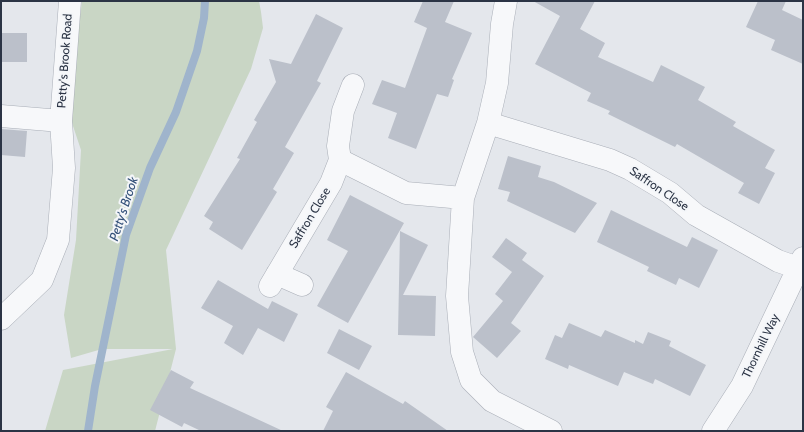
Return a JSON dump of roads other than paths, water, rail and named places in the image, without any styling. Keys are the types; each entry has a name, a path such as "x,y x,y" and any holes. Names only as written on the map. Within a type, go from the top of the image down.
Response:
{"street":[{"name":"Petty's Brook Road","path":"1,319 42,280 58,240 64,168 61,121 70,1"},
{"path":"506,1 502,24 497,83 488,123 463,198 457,296 462,352 471,380 492,401 520,424 551,431"},
{"name":"Saffron Close","path":"302,285 273,280 331,183 340,160 338,146 343,111 353,85"},
{"name":"Petty's Brook Road","path":"1,116 61,121"},
{"name":"Saffron Close","path":"488,123 610,160 630,168 670,193 696,214 778,261 801,263"},
{"path":"340,160 406,193 463,198"},
{"name":"Thornhill Way","path":"713,431 742,386 801,263"}],"waterway":[{"name":"Petty's Brook","path":"88,431 95,386 126,235 150,168 176,112 197,51 204,18 205,1"}]}
